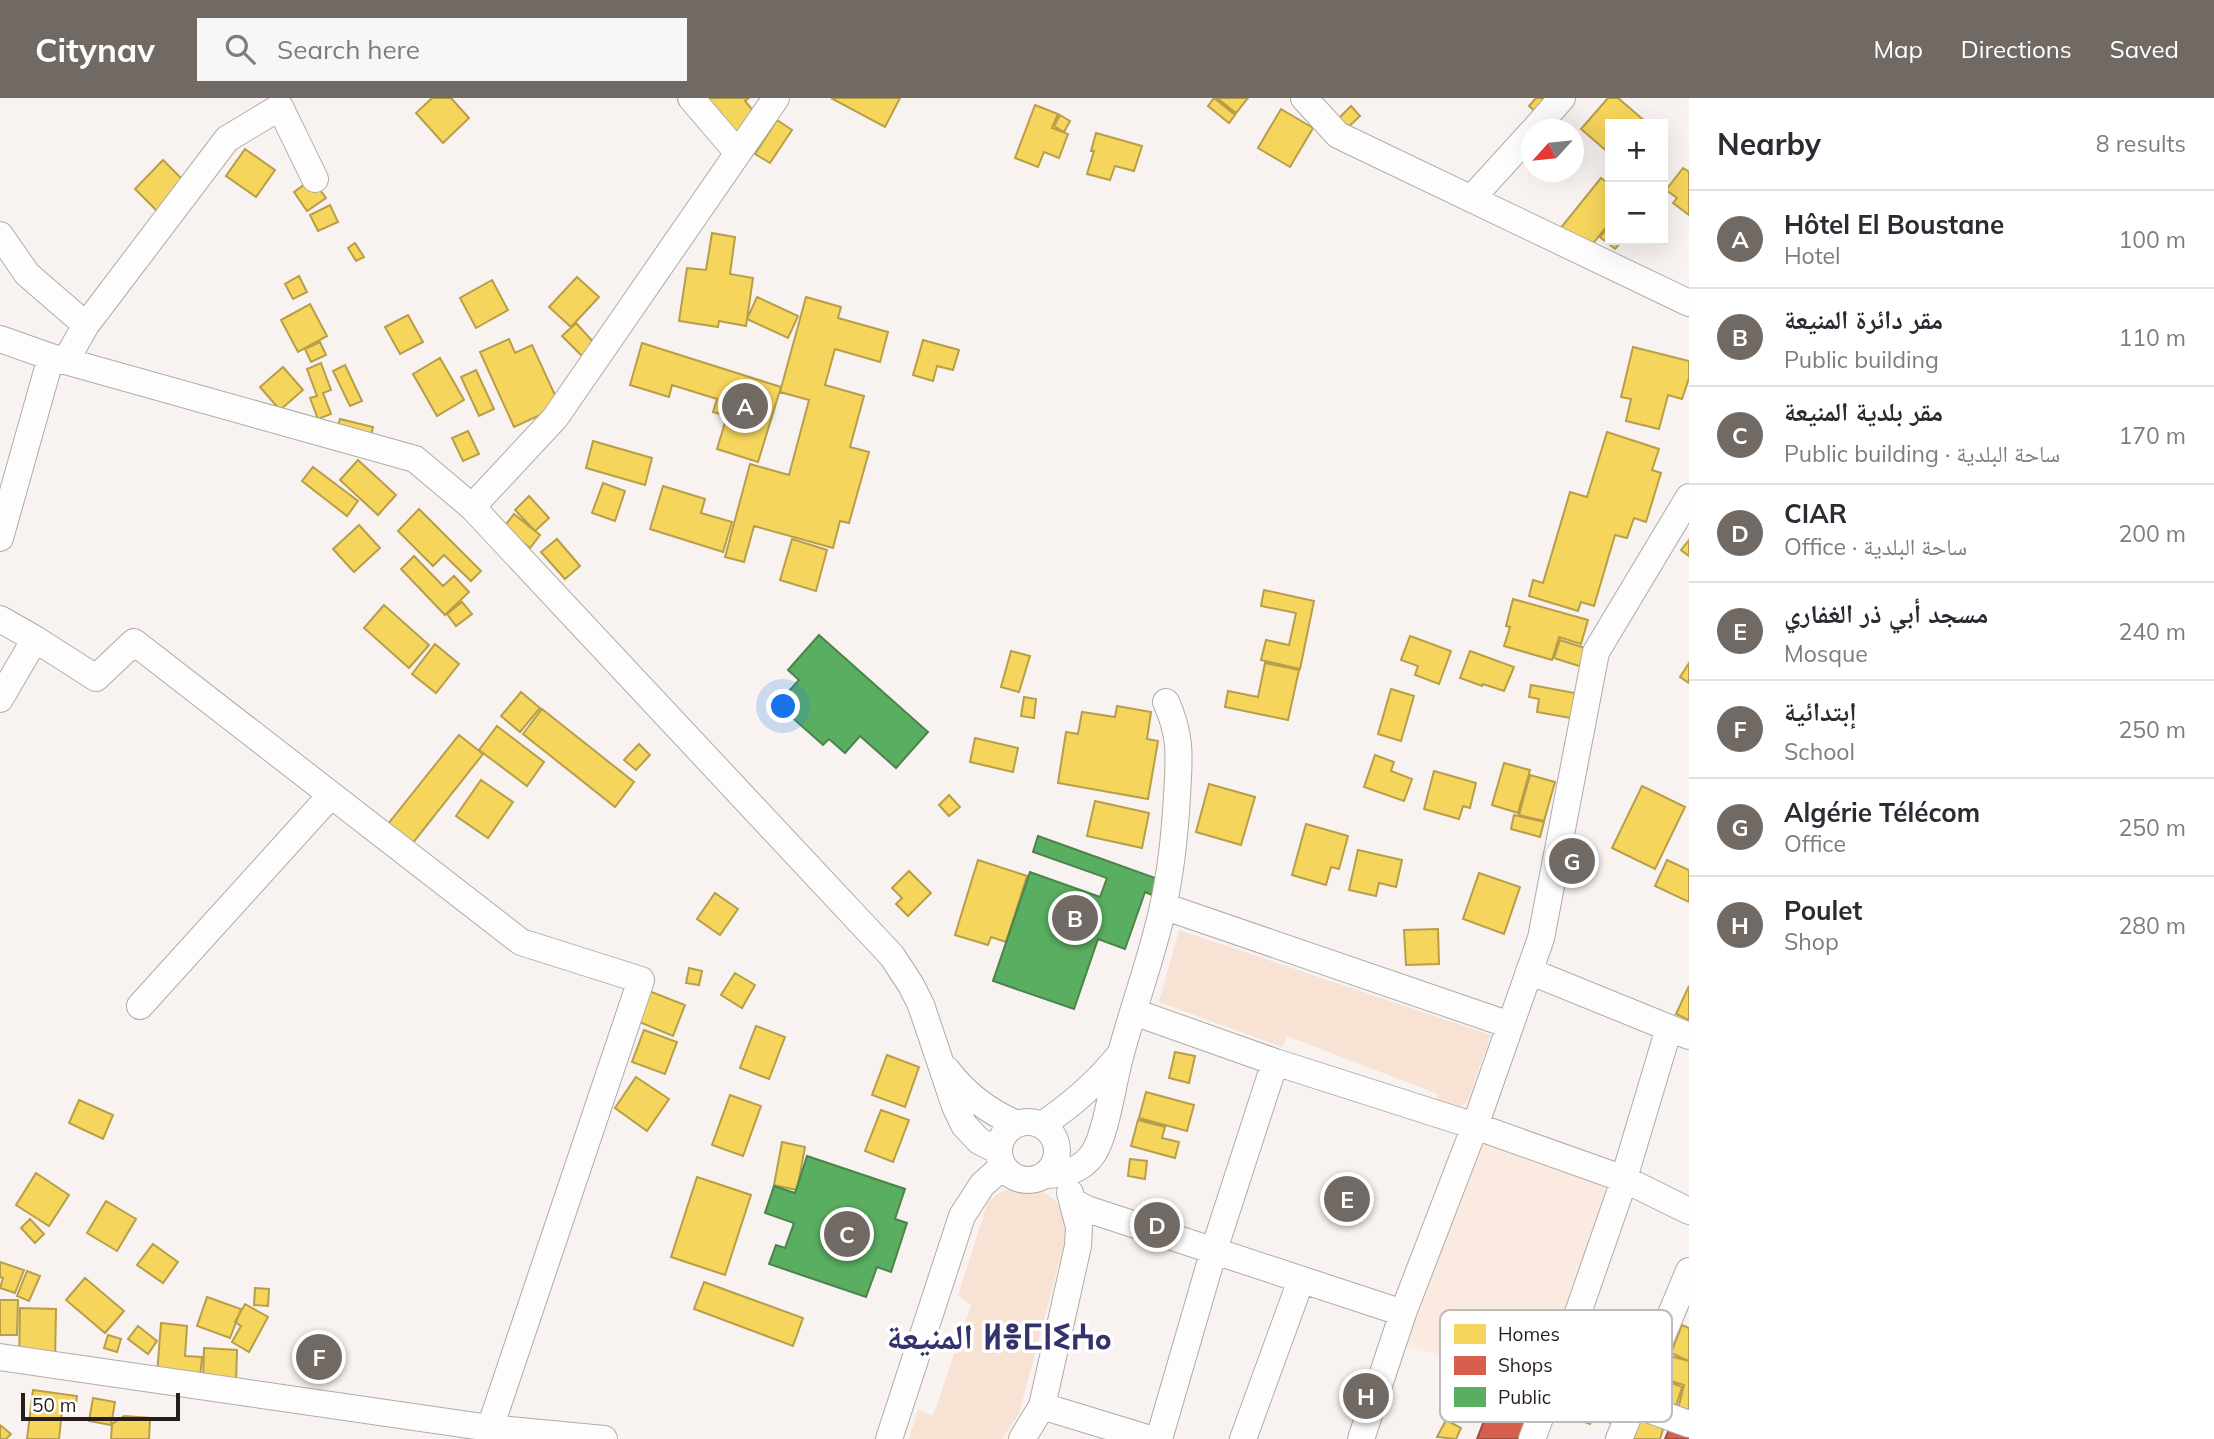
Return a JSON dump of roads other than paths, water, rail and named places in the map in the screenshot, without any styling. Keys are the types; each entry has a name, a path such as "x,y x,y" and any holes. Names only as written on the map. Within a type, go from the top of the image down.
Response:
{"street":[{"path":"691,98 738,153"},
{"path":"472,507 555,418 776,98"},
{"path":"1304,98 1338,135 1689,303"},
{"path":"1544,119 1562,98"},
{"path":"0,538 59,358 227,139 280,107 315,179"},
{"path":"1471,199 1521,144"},
{"path":"0,235 27,274 86,325"},
{"path":"0,339 415,459 472,507 892,956 921,1005 964,1125 1001,1158 1009,1174 1027,1181 1037,1180 1055,1169 1081,1167 1099,1143 1120,1054 1163,906 1175,820 1180,745 1167,702"},
{"path":"1361,1439 1403,1313 1475,1126 1541,938 1596,652 1689,497"},
{"path":"0,619 96,678 134,642 521,942 641,981 490,1427"},
{"path":"0,699 35,639"},
{"path":"139,1006 331,795"},
{"path":"1163,906 1510,1025"},
{"path":"1529,971 1679,1032 1579,1310"},
{"path":"1134,1012 1624,1179 1689,1211"},
{"path":"889,1439 962,1216 1001,1158 1002,1137 1009,1129 1029,1124 1067,1107 1091,1087 1120,1054"},
{"path":"938,1057 956,1080 987,1109 1050,1131 1058,1149 1055,1169 1073,1202 1079,1227 1078,1246 1042,1406 1022,1439"},
{"path":"1159,1439 1214,1250 1275,1062"},
{"path":"1073,1202 1087,1209 1403,1313"},
{"path":"1672,1312 1689,1271"},
{"path":"1243,1439 1301,1280"},
{"path":"0,1357 490,1427 604,1439"},
{"path":"1042,1406 1150,1439"},
{"path":"1672,1418 1689,1424"},
{"path":"1532,1439 1538,1422"},
{"path":"1619,1439 1626,1422"}],"place":[{"name":"Hôtel El Boustane","path":"745,406"},
{"name":"Algérie Télécom","path":"1572,861"},
{"name":"مقر دائرة المنيعة","path":"1075,918"},
{"name":"مسجد أبي ذر الغفاري","path":"1347,1199"},
{"name":"CIAR","path":"1157,1225"},
{"name":"مقر بلدية المنيعة","path":"847,1234"},
{"name":"إبتدائية","path":"319,1357"},
{"name":"Poulet","path":"1366,1396"}],"district":[{"name":"المنيعة ⵍⴻⵎⵏⵉⵄⴰ","path":"999,1337"}]}
